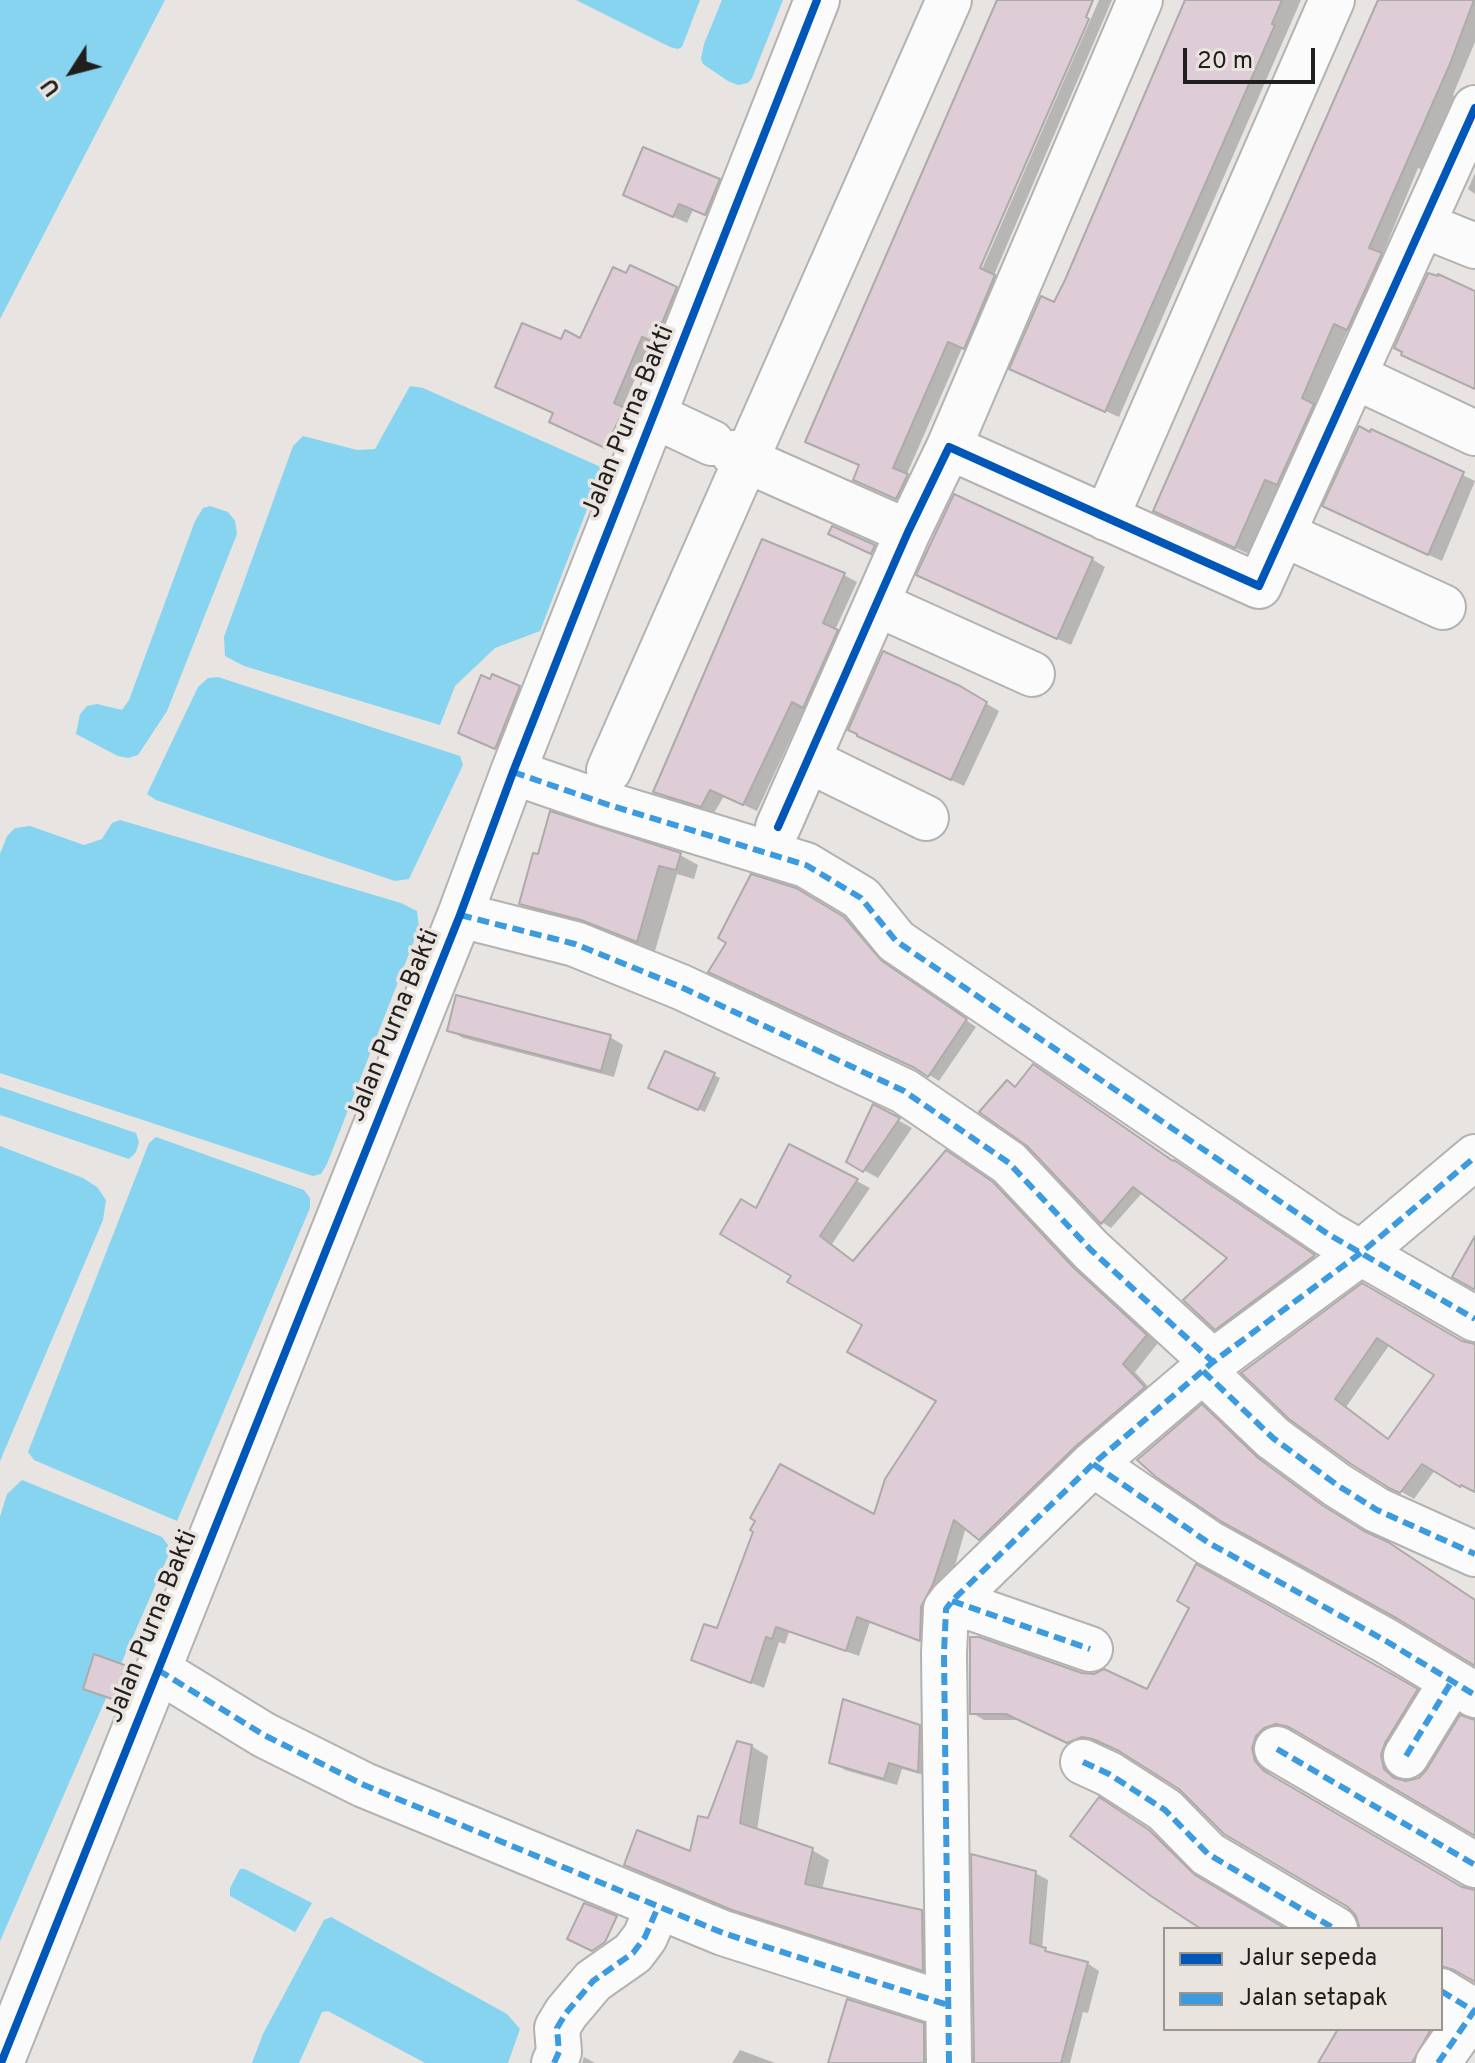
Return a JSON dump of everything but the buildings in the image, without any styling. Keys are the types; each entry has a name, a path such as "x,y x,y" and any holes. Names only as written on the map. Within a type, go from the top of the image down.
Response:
{"street":[{"name":"Jalan Purna Bakti","path":"1,2063 460,915 513,772 817,0"},
{"path":"609,770 730,452 949,0"},
{"path":"778,827 908,532 949,447 1140,0"},
{"path":"1106,518 1332,0"},
{"path":"949,447 1259,586 1475,108"},
{"path":"1423,225 1475,246"},
{"path":"1354,376 1475,433"},
{"path":"655,416 908,532"},
{"path":"1283,534 1443,607"},
{"path":"877,604 1032,674"},
{"path":"808,760 926,818"},
{"path":"513,772 678,828 806,865 861,898 896,941 1328,1234 1475,1319"},
{"path":"460,915 588,949 681,987 904,1091 1009,1163 1208,1366 1273,1438 1377,1510 1475,1554"},
{"path":"949,2063 946,1609 1093,1464 1208,1366 1362,1252 1475,1157"},
{"path":"1093,1464 1209,1543 1464,1688 1406,1756"},
{"path":"952,1601 1090,1649"},
{"path":"158,1670 264,1735 364,1785 723,1933 948,2005"},
{"path":"1277,1749 1475,1865"},
{"path":"1083,1762 1109,1774 1165,1810 1208,1854 1332,1927"},
{"path":"554,2063 559,2052 557,2028 566,2013 593,1981 633,1953 645,1937 658,1907"},
{"path":"1443,1992 1474,2010 1445,2061"}],"water":[{"path":"0,0 165,0 0,319"},
{"path":"576,0 700,0 682,47 678,49"},
{"path":"722,0 783,0 748,83 738,85 728,81 703,64 701,59"},
{"path":"410,386 423,388 603,468 540,631 495,648 455,686 440,725 244,666 225,656 224,637 293,446 303,436 357,450 375,449"},
{"path":"210,506 228,512 235,521 237,534 167,711 138,755 128,758 118,756 76,734 80,714 87,706 97,704 122,710 129,700 195,521 203,508"},
{"path":"218,677 460,756 463,765 409,879 395,881 156,800 147,794 198,687 208,678"},
{"path":"120,820 401,903 417,911 419,928 321,1174 313,1176 0,1073 0,854 7,836 15,828 30,826 84,845 102,839 112,823"},
{"path":"0,1087 136,1133 139,1142 136,1152 129,1159 0,1115"},
{"path":"156,1137 304,1190 310,1198 310,1208 177,1521 34,1460 28,1452 149,1143"},
{"path":"0,1146 83,1178 97,1187 106,1200 103,1220 0,1461"},
{"path":"22,1480 162,1537 168,1545 169,1554 0,1941 0,1517 7,1494"},
{"path":"240,1869 312,1903 295,1932 230,1896 230,1888"},
{"path":"331,1917 507,2014 520,2029 508,2063 425,2063 328,2011 322,2012 299,2063 252,2063 263,2034 324,1920"}],"marked path":[{"path":"513,772 806,865 861,898 896,941 1328,1234 1475,1319"},
{"path":"460,915 575,944 681,987 904,1091 1009,1163 1091,1250 1213,1362"},
{"path":"949,2063 946,1609 1093,1464 1213,1362 1362,1252 1475,1157"},
{"path":"1203,1371 1273,1438 1337,1485 1377,1510 1475,1554"},
{"path":"1093,1464 1209,1543 1386,1641 1475,1695"},
{"path":"952,1601 1090,1649"},
{"path":"158,1670 264,1735 364,1785 723,1933 948,2005"},
{"path":"1406,1756 1452,1681"},
{"path":"1277,1749 1475,1865"},
{"path":"1083,1762 1109,1774 1165,1810 1208,1854 1332,1927"},
{"path":"554,2063 559,2052 557,2028 566,2013 593,1981 633,1953 645,1937 658,1907"},
{"path":"1438,2063 1474,2011 1443,1992"}],"cycle path":[{"path":"1,2063 460,915 513,772 817,0"},
{"path":"778,827 908,532 949,447 1259,586 1475,108"}]}
